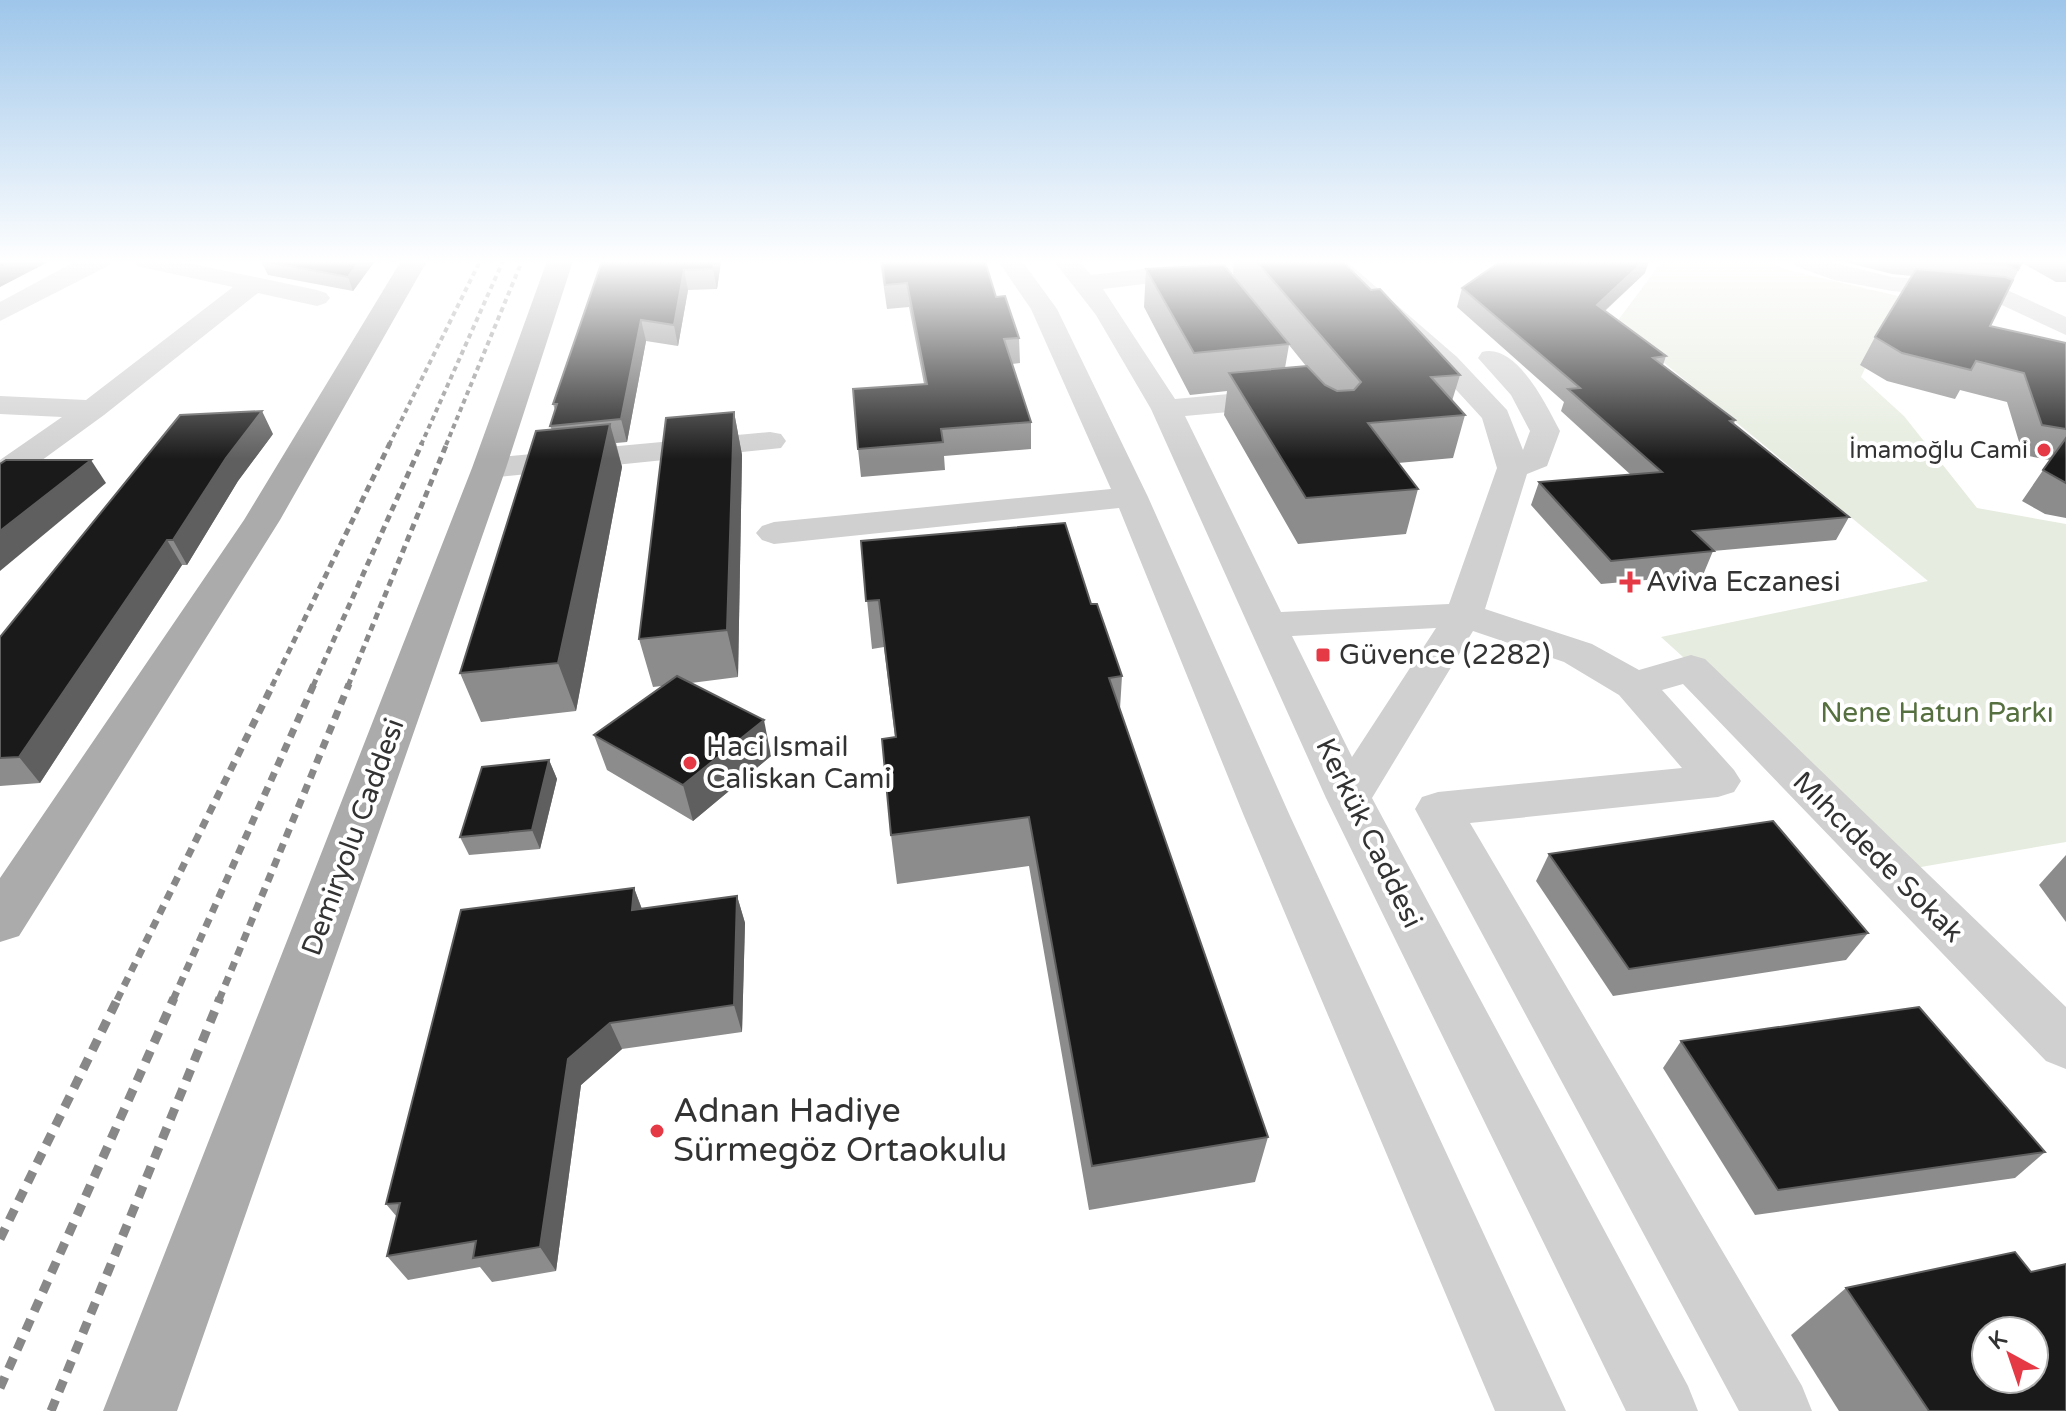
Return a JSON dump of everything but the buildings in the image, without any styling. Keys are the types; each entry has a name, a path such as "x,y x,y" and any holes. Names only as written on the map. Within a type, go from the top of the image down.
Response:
{"main road":[{"path":"5,907 262,520 375,327"},
{"name":"Demiryolu Caddesi","path":"140,1411 489,468 537,327"}],"street":[{"path":"0,475 93,409 199,327"},
{"path":"1052,327 1131,497 1267,816 1531,1411"},
{"name":"Kerkük Caddesi","path":"1116,327 1134,352 1166,409 1349,798 1663,1411"},
{"path":"1349,798 1464,615 1513,468 1496,416 1447,363 1406,327"},
{"path":"1492,358 1524,391 1545,431 1536,459 1513,468"},
{"path":"1166,409 1308,395 1289,370"},
{"path":"0,405 93,409"},
{"path":"489,468 770,441"},
{"path":"774,533 1131,497"},
{"path":"1268,625 1464,615 1578,653 1634,685 1718,781 1438,809 1777,1411"},
{"name":"Mıhcıdede Sokak","path":"1634,685 1691,668 2066,1044"}],"green space":[{"name":"Nene Hatun Parkı","path":"1621,327 1884,327 1861,377 1904,416 1977,508 2066,524 2066,842 1915,868 1661,637 1928,581"}],"railway":[{"path":"389,445 447,327"},
{"path":"421,445 474,327"},
{"path":"446,445 495,327"},
{"path":"272,686 390,443"},
{"path":"313,686 422,443"},
{"path":"348,686 447,443"},
{"path":"117,1000 273,684"},
{"path":"173,1000 314,684"},
{"path":"219,1000 349,684"},
{"path":"0,1239 118,998"},
{"path":"0,1388 174,998"},
{"path":"51,1411 220,998"}],"place":[{"name":"İmamoğlu Cami","path":"2044,450"},
{"name":"Aviva Eczanesi","path":"1630,582"},
{"name":"Güvence (2282)","path":"1323,655"},
{"name":"Haci Ismail Caliskan Cami","path":"690,763"},
{"name":"Adnan Hadiye Sürmegöz Ortaokulu","path":"657,1131"}]}
